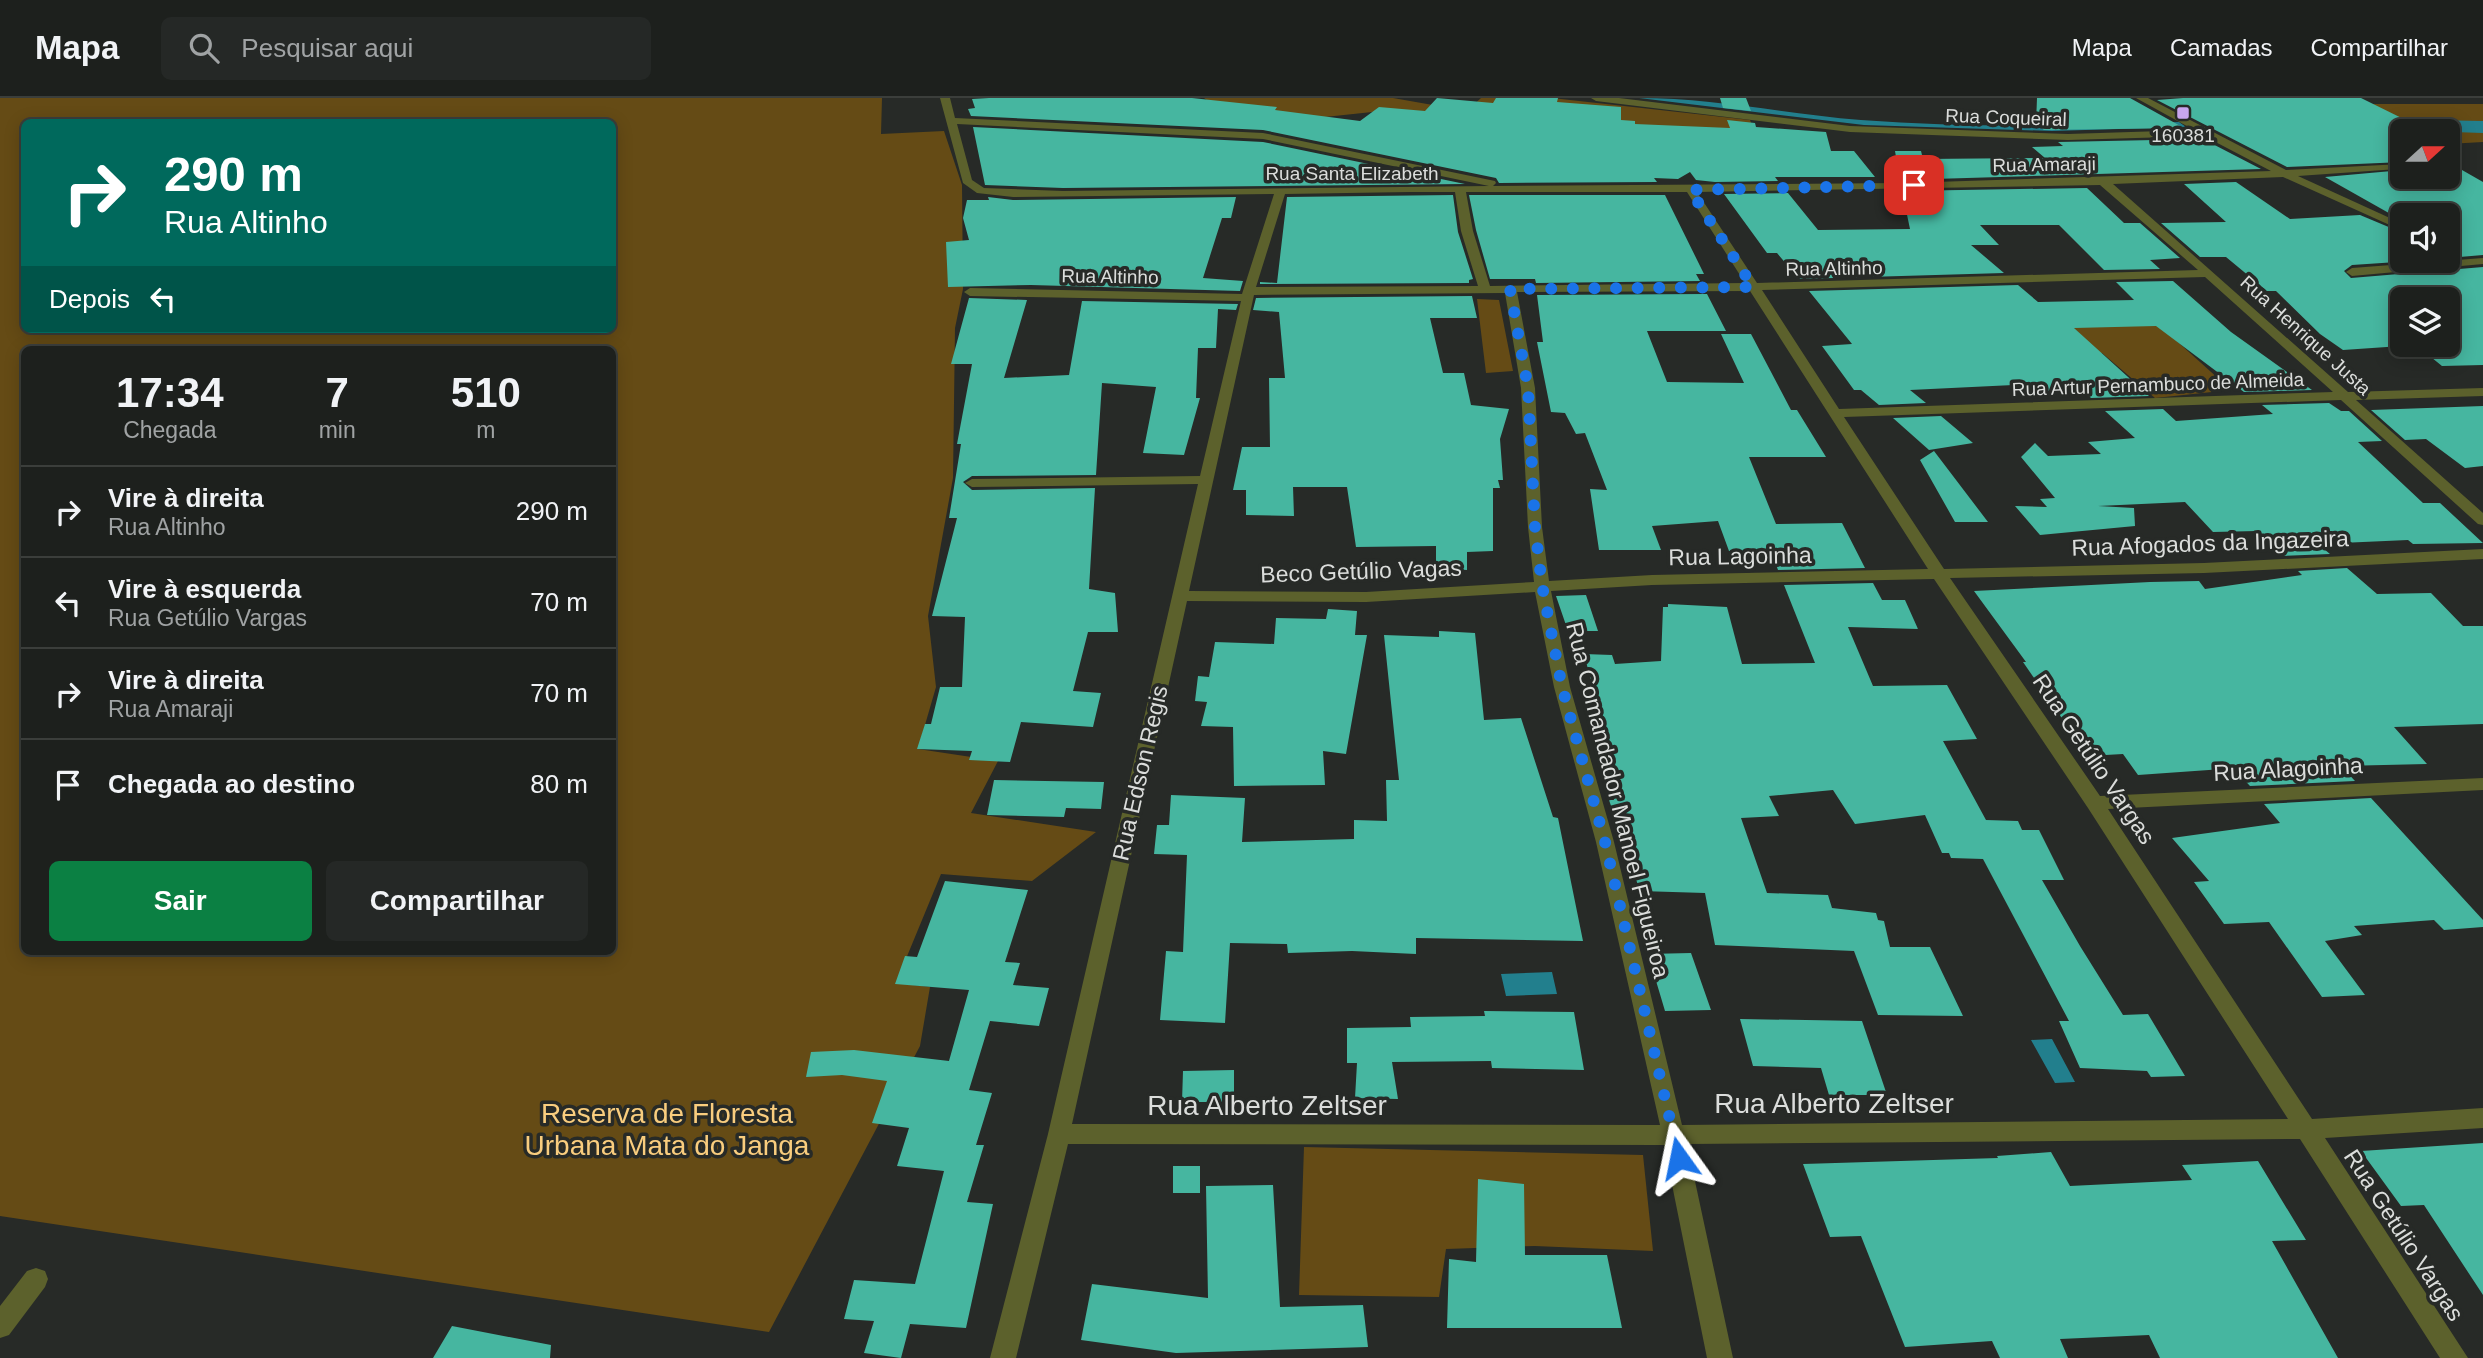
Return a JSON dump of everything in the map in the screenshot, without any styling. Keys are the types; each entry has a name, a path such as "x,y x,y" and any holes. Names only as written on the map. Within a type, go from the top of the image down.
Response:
{"street":[{"path":"945,98 950,121 1263,136 1524,190"},
{"name":"Rua Coqueiral","path":"1596,98 1806,124 1901,132 2068,137 2204,131"},
{"path":"2141,98 2286,174 2390,222"},
{"name":"Rua Santa Elizabeth","path":"950,121 962,170 971,186 981,191 1013,194 1281,190 1690,190"},
{"name":"Rua Amaraji","path":"1690,190 2286,174 2390,167"},
{"name":"Rua Henrique Justa","path":"2101,180 2483,520"},
{"name":"Rua Edson Regis","path":"1003,1358 1059,1134 1249,294 1281,190"},
{"path":"1460,190 1467,230 1485,289"},
{"name":"Rua Getúlio Vargas","path":"1690,190 1939,574 2095,803 2455,1358"},
{"path":"2460,260 2483,272"},
{"path":"2352,272 2483,261"},
{"name":"Rua Altinho","path":"971,292 1249,294 1753,287 2209,274"},
{"name":"Rua Comandador Manoel Figueiroa","path":"1510,289 1528,388 1535,527 1542,585 1562,687 1605,842 1673,1133 1720,1358"},
{"name":"Rua Artur Pernambuco de Almeida","path":"1835,413 2483,393"},
{"path":"972,483 1208,480"},
{"name":"Rua Afogados da Ingazeira","path":"1939,574 2204,568 2483,554"},
{"name":"Rua Lagoinha","path":"1542,585 1939,574"},
{"name":"Beco Getúlio Vagas","path":"1180,596 1366,597 1542,585"},
{"name":"Rua Alagoinha","path":"2095,803 2483,784"},
{"name":"Rua Alberto Zeltser","path":"1059,1134 1532,1136 2307,1129 2483,1118"},
{"path":"0,1326 36,1279"}],"green space":[{"name":"Reserva de Floresta Urbana Mata do Janga","path":"0,98 882,98 881,134 944,131 962,185 963,289 955,328 953,478 928,616 936,687 918,749 998,761 971,813 1096,832 1032,881 941,874 896,983 930,987 920,1046 769,1332 0,1216"},
{"path":"1204,98 1393,98 1467,111 1481,98 1552,98 1750,120 1755,132 1391,110 1306,119 1213,105"},
{"path":"2289,98 2348,104 2483,104 2483,142 2460,143 2460,119 2390,119 2390,127"},
{"path":"1477,299 1499,300 1513,371 1486,373"},
{"path":"2067,323 2159,325 2231,390 2155,398 2102,353 2066,352 2079,333"},
{"path":"1304,1147 1643,1155 1653,1251 1535,1246 1446,1249 1439,1297 1299,1295"}],"water":[{"path":"1639,98 1722,103 1900,123 2020,126 2179,122 2186,127 2052,131 1864,125"},
{"path":"1552,972 1557,994 1506,996 1501,974"},
{"path":"2052,1039 2075,1082 2055,1083 2031,1040"}],"building":[{"path":"1192,98 1277,107 1275,110 1360,121 1379,107 1425,111 1437,98 1493,103 1496,98 1558,98 1557,102 1621,107 1621,120 1635,121 1635,124 1730,128 1727,120 1755,123 1756,127 1826,132 1831,151 1854,151 1875,177 1775,177 1778,181 1715,182 1696,180 1690,172 1678,179 1654,178 1657,182 1499,183 1496,178 1263,130 971,116 968,109 975,108 972,99"},
{"path":"1720,98 1746,98 1751,111 1723,108"},
{"path":"2037,98 2130,98 2184,128 2044,130 2036,124"},
{"path":"2361,98 2404,119 2390,119 2390,163 2287,167 2157,100"},
{"path":"973,127 1263,142 1465,184 1063,188 985,185"},
{"path":"2203,139 2261,169 1900,180 1895,151 1921,151 1923,159 2045,158 2032,147 2063,146 2058,142"},
{"path":"2460,169 2483,182 2483,255 2460,257 2460,203 2390,203 2390,214 2325,177 2390,171 2390,189 2460,189"},
{"path":"2236,182 2290,219 2360,215 2390,228 2390,262 2352,265 2344,271 2351,278 2411,273 2460,273 2460,269 2483,267 2483,365 2442,366 2431,357 2460,357 2460,287 2390,287 2390,347 2343,350 2320,334 2276,291 2267,291 2226,257 2200,257 2161,223 2226,222 2184,184"},
{"path":"2087,188 2124,223 2140,223 2180,258 2150,260 2160,269 2104,270 2059,225 1980,225 1999,245 1971,245 2004,273 1799,279 1777,253 1767,253 1724,194 1788,193 1818,230 1910,229 1902,191"},
{"path":"1453,195 1458,232 1473,279 1469,280 1469,283 1260,284 1277,283 1287,197"},
{"path":"1469,195 1665,195 1704,274 1696,274 1700,281 1536,283 1535,279 1490,279"},
{"path":"988,197 1013,200 1236,197 1231,218 1222,218 1203,278 1243,281 1240,291 1031,285 948,287 946,242 969,240 963,218 967,200 989,200"},
{"path":"2173,281 2231,332 2312,390 2244,392 2156,326 2074,328 2149,396 2091,398 2083,390 2042,392 2035,384 1910,390 1926,403 1879,405 1861,390 1854,390 1822,346 1852,344 1809,291 2018,285 2038,302 2134,300 2116,282"},
{"path":"1707,294 1726,331 1647,331 1667,382 1744,383 1721,334 1751,334 1791,410 1797,410 1826,457 1749,457 1776,524 1842,523 1865,568 1778,570 1771,551 1729,551 1718,521 1652,526 1661,550 1599,550 1590,489 1607,490 1585,433 1576,434 1565,413 1551,412 1537,342 1543,342 1537,295"},
{"path":"1472,296 1477,318 1430,318 1443,373 1464,373 1471,405 1509,409 1500,439 1503,480 1498,480 1500,488 1493,488 1493,551 1467,552 1467,570 1436,568 1436,546 1356,547 1347,487 1293,487 1294,516 1246,515 1246,490 1233,490 1242,447 1270,447 1269,378 1285,378 1279,312 1253,310 1256,298"},
{"path":"969,298 1027,300 1004,378 1069,375 1082,301 1238,304 1236,310 1218,309 1216,348 1198,348 1196,398 1200,398 1184,455 1143,453 1156,387 1102,383 1096,475 972,476 963,482 972,490 1095,488 1089,589 1115,593 1118,632 1088,632 1073,691 1101,693 1093,727 1021,722 1010,762 969,760 972,751 917,749 925,724 931,724 940,687 962,687 965,617 932,616 957,518 949,518 961,444 957,444 972,364 951,364"},
{"path":"2329,403 2341,411 2349,411 2382,441 2358,442 2423,503 2440,503 2483,543 2413,544 2408,540 2318,544 2330,554 2283,556 2257,531 2213,532 2185,502 2098,506 2134,508 2135,526 2040,535 2015,506 2047,507 2040,499 2055,498 2021,457 2035,443 2048,456 2101,454 2088,442 2135,438 2105,411 2163,409 2176,421 2273,414 2262,405"},
{"path":"2483,406 2483,466 2465,468 2426,439 2405,440 2371,410"},
{"path":"1941,416 1973,443 1929,450 1893,418"},
{"path":"1934,451 1988,522 1955,522 1920,460"},
{"path":"2347,568 2377,594 2431,593 2463,626 2483,626 2483,724 2394,727 2427,764 2341,766 2355,781 2250,786 2237,772 2225,772 2223,769 2138,775 2123,754 2088,756 2023,662 2026,662 1974,591 2199,581 2205,589 2302,575 2298,571"},
{"path":"1873,583 1882,600 1905,600 1918,629 1848,627 1873,686 1947,685 1977,739 1943,741 1986,820 2018,821 2022,830 2039,830 2064,880 2042,880 2080,946 2123,1015 2148,1014 2185,1076 2151,1077 2147,1071 2080,1068 2059,1021 2069,1021 1983,859 1951,858 1949,853 1942,853 1925,815 1855,824 1833,790 1769,796 1779,816 1741,818 1767,893 1828,895 1832,908 1876,913 1878,920 1884,921 1890,947 1930,947 1963,1016 1878,1015 1854,951 1715,945 1705,893 1640,891 1609,800 1614,800 1602,749 1609,749 1584,654 1612,655 1615,664 1661,661 1663,607 1668,607 1668,604 1727,607 1742,664 1815,663 1784,585"},
{"path":"1586,595 1598,631 1568,631 1556,596"},
{"path":"1328,609 1357,611 1355,635 1367,635 1346,754 1323,751 1325,785 1234,786 1233,727 1201,726 1207,702 1195,701 1198,676 1209,677 1215,642 1274,644 1276,618 1326,619"},
{"path":"1439,631 1475,633 1484,720 1521,718 1553,817 1558,818 1583,941 1416,938 1416,954 1352,951 1288,953 1287,944 1230,943 1225,1023 1160,1020 1166,951 1183,952 1187,855 1154,854 1157,825 1169,825 1171,795 1245,798 1242,842 1354,839 1354,820 1387,821 1386,780 1399,780 1384,635 1439,637"},
{"path":"994,780 1104,782 1101,809 1066,808 1064,817 987,815"},
{"path":"2371,798 2483,920 2483,927 2444,930 2434,920 2354,926 2362,935 2325,941 2365,995 2322,997 2269,922 2224,924 2194,882 2209,881 2172,838 2280,823 2264,804"},
{"path":"945,881 1028,890 1005,962 1020,963 1013,985 1049,988 1039,1026 990,1021 969,1090 992,1093 976,1145 984,1145 967,1202 993,1204 966,1328 910,1324 901,1358 864,1353 874,1321 844,1319 854,1280 915,1284 944,1171 897,1166 909,1128 872,1123 887,1081 842,1075 806,1077 811,1052 854,1050 949,1061 969,990 895,984 905,956 917,957"},
{"path":"1691,953 1711,1010 1665,1011 1648,954"},
{"path":"1484,1011 1574,1012 1584,1070 1492,1068 1491,1061 1392,1062 1398,1099 1355,1098 1357,1063 1347,1063 1347,1028 1411,1027 1410,1017 1485,1016"},
{"path":"1740,1019 1862,1021 1887,1095 1829,1095 1821,1068 1753,1066"},
{"path":"1234,1070 1234,1102 1182,1102 1183,1071"},
{"path":"2483,1143 2483,1295 2424,1205 2401,1206 2361,1151"},
{"path":"2051,1152 2070,1186 2192,1180 2182,1165 2258,1161 2306,1240 2272,1241 2338,1358 2160,1358 2149,1335 2060,1339 2068,1358 2000,1358 1992,1341 1905,1347 1861,1236 1830,1237 1803,1164 1998,1158 1997,1156"},
{"path":"1173,1166 1200,1166 1200,1193 1173,1193"},
{"path":"1478,1179 1524,1184 1525,1255 1607,1255 1622,1328 1447,1328 1449,1259 1476,1262"},
{"path":"1273,1185 1280,1307 1363,1305 1368,1347 1176,1353 1081,1340 1092,1284 1208,1298 1206,1186"},
{"path":"452,1326 551,1345 550,1358 433,1358"}],"waterway":[{"path":"2370,125 2483,127"}],"place":[{"name":"160381","path":"2183,113"}],"route":[{"path":"1679,1158 1605,842 1562,687 1542,585 1535,527 1528,388 1510,289 1753,287 1690,190 1914,185"}]}
